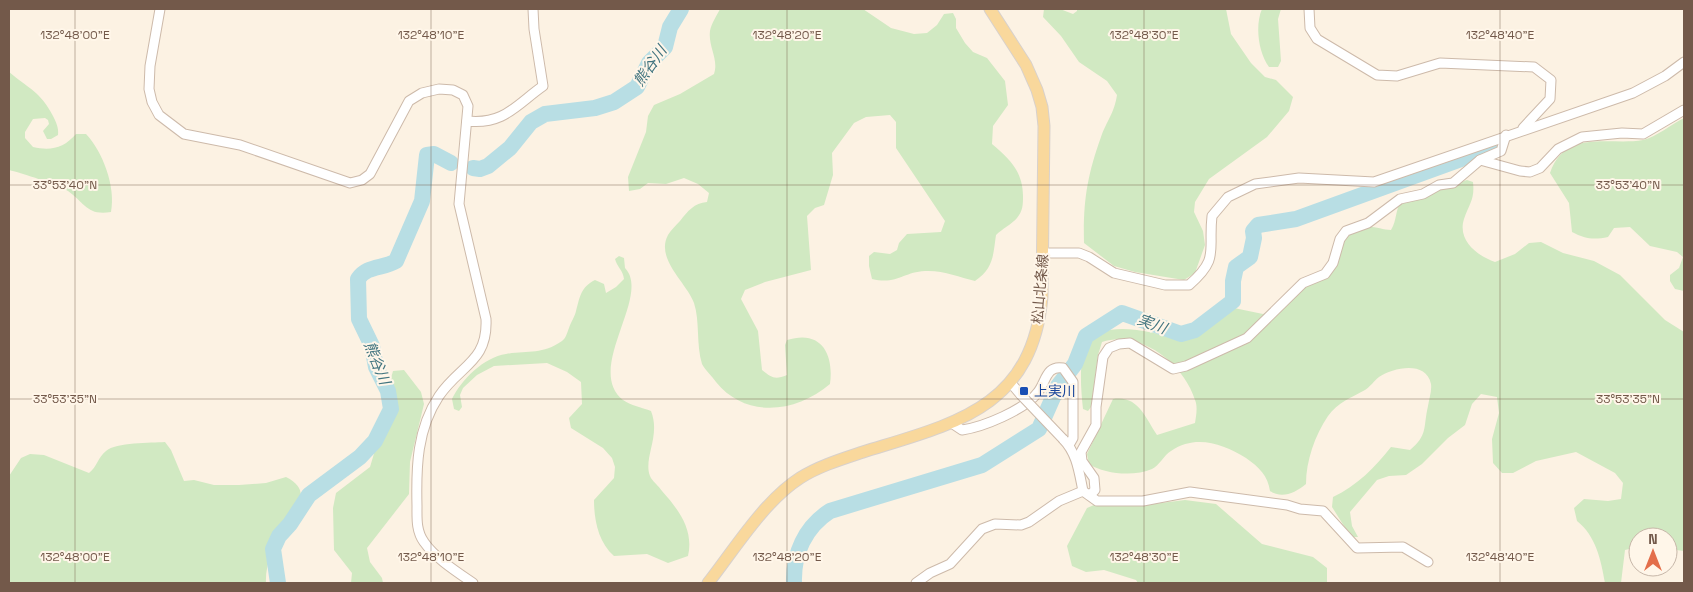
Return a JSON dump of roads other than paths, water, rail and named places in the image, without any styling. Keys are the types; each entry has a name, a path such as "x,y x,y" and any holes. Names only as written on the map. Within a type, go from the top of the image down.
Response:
{"main road":[{"name":"松山北条線","path":"708,583 768,506 800,478 833,462 953,424 993,400 1010,382 1028,354 1040,316 1043,253 1044,126 1042,106 1026,64 990,9"}],"street":[{"path":"160,9 150,66 149,89 152,102 159,115 184,134 240,145 350,183 362,180 370,174 409,101 438,89 453,90 463,96 468,106 459,204 486,318 487,334 480,352 448,384 429,414 418,449 418,531 424,543 473,583"},
{"path":"467,122 492,122 505,116 543,86 534,29 533,9"},
{"path":"1309,9 1310,28 1317,40 1377,75 1397,76 1440,62 1534,67 1551,80 1550,100 1520,130"},
{"path":"1043,253 1079,254 1089,257 1114,273 1164,285 1189,284 1206,268 1212,257 1212,216 1228,197 1239,190 1275,180 1318,178 1374,182 1520,130 1633,93 1665,76 1684,62"},
{"path":"1480,160 1520,172 1530,172 1540,168 1558,149 1582,137 1622,133 1643,134 1684,110"},
{"path":"916,583 930,573 950,564 982,529 995,524 1021,525 1029,522 1059,500 1095,490 1094,478 1082,461 1081,452 1096,425 1096,407 1103,357 1109,348 1119,344 1130,343 1141,348 1160,363 1173,369 1186,366 1247,338 1304,283 1325,274 1334,263 1340,239 1346,231 1368,224 1400,199 1423,194 1439,186 1454,182 1480,160 1501,152 1506,135"},
{"path":"953,424 956,428 962,430 974,428 997,419 1037,394 1053,368 1063,368 1071,376 1074,393 1072,438 1066,442"},
{"path":"1010,382 1066,442 1078,465 1086,493 1097,501 1143,500 1190,492 1323,511 1357,548 1403,547 1428,562"}],"waterway":[{"name":"熊谷川","path":"473,168 480,169 488,166 510,148 531,122 545,114 595,108 614,102 637,87 649,63 665,47 670,27 681,9"},
{"name":"実川","path":"794,583 794,572 802,542 821,517 830,511 982,465 1039,429 1058,386 1075,364 1086,336 1122,313 1181,334 1195,330 1233,301 1233,281 1236,267 1250,257 1254,238 1253,231 1258,225 1296,219 1497,146"},
{"name":"熊谷川","path":"278,583 273,549 279,536 290,524 309,495 360,457 375,441 391,409 388,391 376,367 372,346 359,319 358,279 366,271 396,261 422,201 427,155 434,154 451,163"}],"place":[{"name":"上実川","path":"1024,391"}]}
